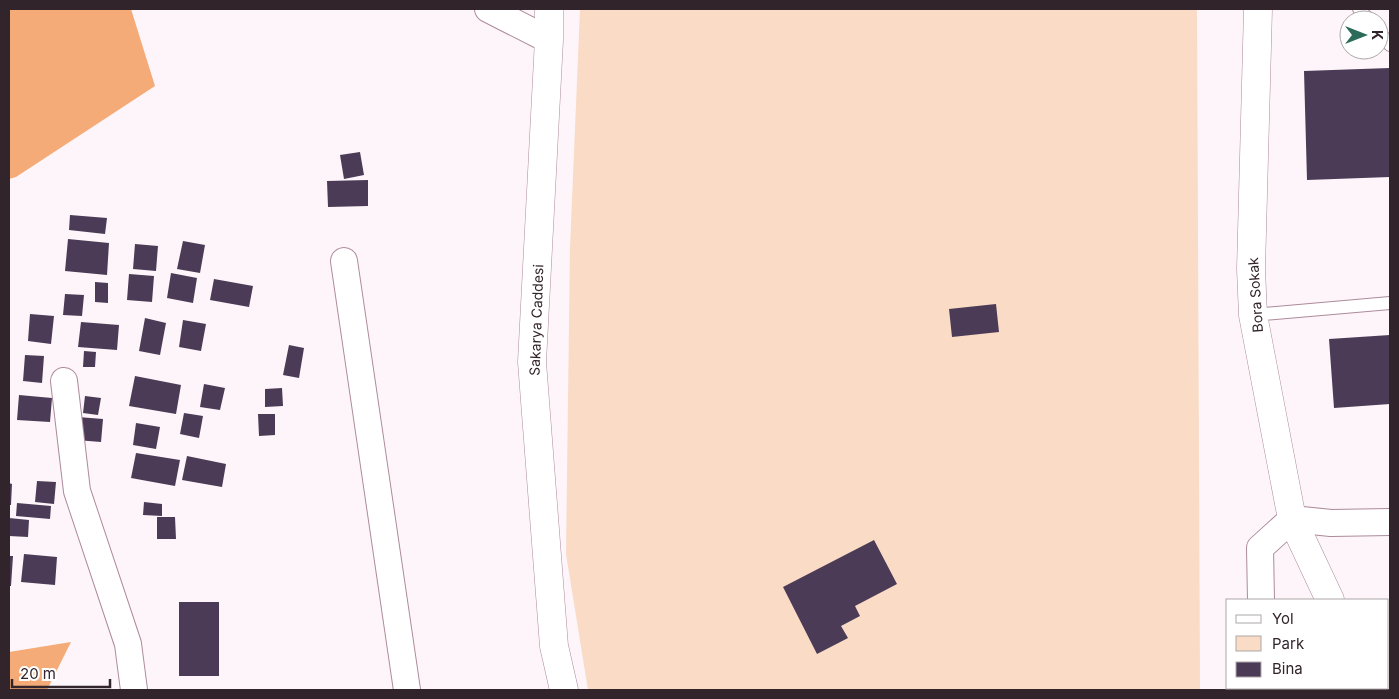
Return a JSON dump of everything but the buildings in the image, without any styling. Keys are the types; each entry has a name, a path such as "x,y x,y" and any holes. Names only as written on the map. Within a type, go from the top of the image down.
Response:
{"main road":[{"name":"Sakarya Caddesi","path":"549,9 532,362 554,646 564,690"},
{"name":"Bora Sokak","path":"1258,9 1251,269 1253,315 1292,519 1330,599"}],"street":[{"path":"488,9 549,40"},
{"path":"344,261 407,690"},
{"path":"64,382 77,491 128,644 134,690"},
{"path":"1261,599 1260,548 1292,519 1331,523 1390,522"}],"lane":[{"path":"1253,315 1390,303"}],"green space":[{"path":"580,9 1197,9 1200,690 588,690 566,554 570,248"}],"shaded area":[{"path":"9,9 131,9 155,86 16,177 9,179"},
{"path":"71,642 47,690 9,690 9,652"}]}
